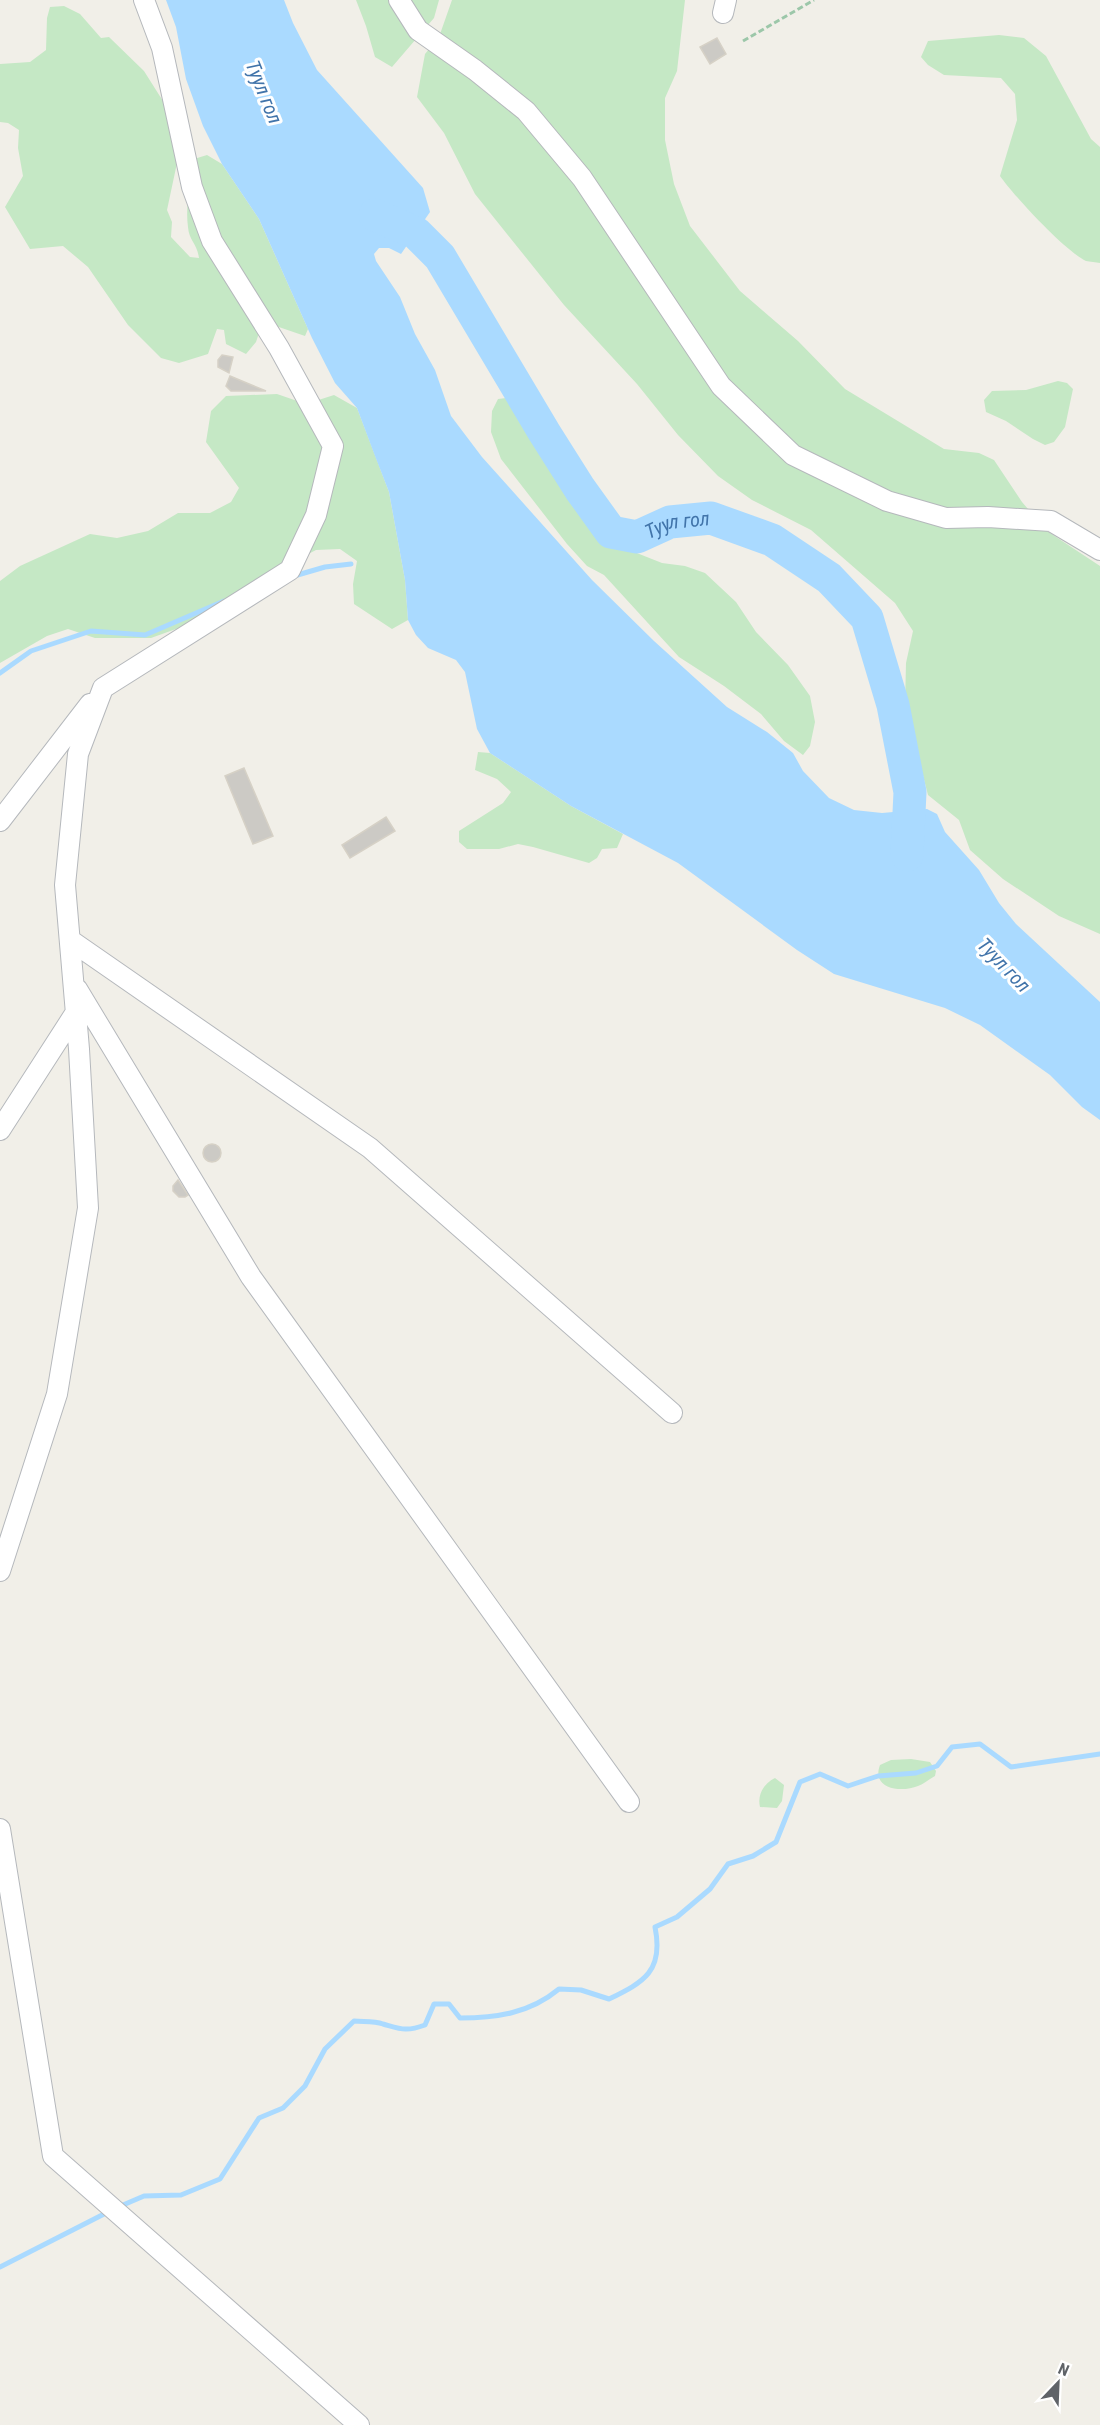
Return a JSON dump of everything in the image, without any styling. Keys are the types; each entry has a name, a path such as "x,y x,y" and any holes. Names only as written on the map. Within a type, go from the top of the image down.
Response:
{"street":[{"path":"0,821 103,688 290,570 316,515 333,446 279,348 212,241 192,187 162,48 144,0"},
{"path":"399,0 418,30 475,70 526,111 582,178 721,386 793,455 897,504 946,518 988,517 1050,521 1100,550"},
{"path":"0,1571 57,1394 88,1208 76,1012 65,885 78,754 103,688"},
{"path":"70,940 370,1148 672,1413"},
{"path":"74,984 252,1277 629,1802"},
{"path":"0,1130 76,1012"},
{"path":"0,1829 53,2156 359,2425"}],"path":[{"path":"743,41 814,0"}],"green space":[{"path":"356,0 439,0 434,18 392,67 375,57"},
{"path":"452,0 685,0 677,71 665,98 665,140 674,184 690,226 740,291 798,341 845,389 944,449 979,453 994,460 1022,502 1047,531 1100,566 1100,934 1059,916 1003,879 970,850 959,820 928,795 905,706 906,663 913,631 895,603 811,530 752,500 718,476 678,435 637,384 564,305 475,194 444,133 417,97 425,54 439,37"},
{"path":"64,6 80,14 101,38 109,37 144,71 168,109 177,163 167,210 172,222 171,237 190,257 199,258 189,232 188,202 194,159 207,155 222,164 259,219 308,329 305,336 273,325 261,327 256,342 246,354 226,344 224,330 217,329 208,354 179,363 161,358 128,325 88,267 63,246 30,249 5,207 23,176 18,148 19,130 8,123 0,122 0,64 30,62 46,50 47,18 50,7"},
{"path":"999,35 1024,38 1046,56 1091,139 1100,147 1100,263 1086,261 1065,246 1028,209 1000,176 1017,120 1015,94 1001,78 944,75 928,65 921,57 928,41"},
{"path":"1058,381 1067,383 1073,389 1065,427 1054,442 1045,445 1006,421 986,412 984,400 992,391 1026,390"},
{"path":"277,394 306,404 334,395 357,408 389,492 405,580 408,620 392,629 354,604 353,584 357,561 340,549 316,550 270,574 201,620 151,638 95,638 68,629 47,636 0,663 0,581 20,566 90,534 117,538 148,531 178,513 210,513 231,502 239,488 206,442 211,411 226,396"},
{"path":"506,398 522,412 562,486 609,542 662,563 685,566 705,573 736,602 756,632 788,665 810,696 815,722 810,746 803,755 784,741 761,714 724,686 679,657 604,575 587,566 567,544 501,459 491,432 492,411 498,399"},
{"path":"478,752 490,753 571,806 623,834 617,848 602,849 597,858 589,863 518,844 499,849 467,849 459,842 459,831 503,803 511,792 497,779 475,770"},
{"path":"911,1759 930,1762 936,1771 935,1776 920,1785 904,1789 889,1787 880,1779 878,1773 880,1765 891,1760"},
{"path":"775,1778 784,1785 782,1801 777,1808 760,1807 762,1790"}],"water":[{"path":"166,0 284,0 317,70 423,188 430,212 401,254 389,248 379,248 374,254 376,261 400,297 415,334 435,370 451,416 482,457 592,580 654,641 727,707 767,732 793,753 803,771 829,798 854,810 882,813 927,809 937,814 945,832 979,870 999,903 1016,924 1100,1002 1100,1120 1082,1107 1050,1075 980,1025 945,1008 834,974 797,950 678,863 571,806 490,753 477,729 465,672 456,660 428,648 416,635 408,620 405,580 389,492 357,408 335,383 312,338 259,219 222,164 203,126 186,79 176,27"}],"building":[{"path":"717,38 726,54 710,64 700,47"},
{"path":"222,355 233,357 229,373 218,367 218,360"},
{"path":"230,376 266,391 231,391 226,386"},
{"path":"244,768 273,836 253,844 225,776"},
{"path":"386,817 395,831 350,858 342,845"},
{"path":"212,1144 218,1147 221,1153 218,1159 212,1162 206,1159 203,1153 206,1147"},
{"path":"178,1180 188,1195 185,1197 179,1197 173,1191 173,1186"}],"waterway":[{"name":"Туул гол","path":"375,215 416,233 440,257 544,432 580,489 611,532 637,537 670,522 711,518 772,540 829,578 867,618 893,705 910,792 907,855"},
{"path":"294,576 325,567 351,564"},
{"path":"0,673 31,651 91,631 145,635 224,601"},
{"path":"116,2208 144,2196 181,2195 220,2179 259,2118 283,2108 305,2086 325,2049 354,2021 376,2022 413,2029 425,2025 434,2004 449,2004 460,2018 487,2017 525,2009 559,1989 581,1990 609,1999 632,1987 654,1965 657,1954 655,1927 677,1917 710,1889 728,1864 753,1856 776,1842 800,1782 820,1774 848,1786 878,1776 916,1773 937,1766 952,1747 980,1744 1011,1767 1100,1754"},
{"path":"0,2267 108,2212"}]}
